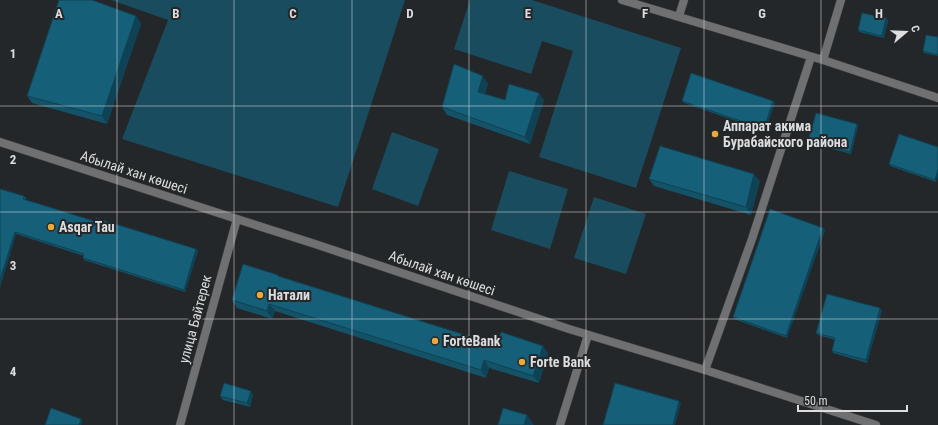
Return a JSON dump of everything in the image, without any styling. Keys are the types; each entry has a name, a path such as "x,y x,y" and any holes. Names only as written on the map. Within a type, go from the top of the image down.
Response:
{"street":[{"path":"622,0 823,60 938,98"},
{"path":"679,16 684,0"},
{"path":"823,60 841,0"},
{"path":"705,370 752,239 811,57"},
{"name":"Абылай хан көшесі","path":"0,142 315,244 561,327 705,370 876,425"},
{"name":"улица Байтерек","path":"180,425 237,219"},
{"path":"560,425 588,335"}],"shaded area":[{"path":"111,0 405,0 338,207 122,139 168,20"},
{"path":"470,0 532,0 681,48 636,188 539,157 573,51 542,41 531,74 454,49"},
{"path":"392,132 439,149 418,206 372,189"},
{"path":"509,171 568,189 550,249 491,230"},
{"path":"594,197 646,214 626,274 574,258"}],"building":[{"path":"59,0 92,0 136,16 102,116 27,96"},
{"path":"862,13 886,18 882,36 858,30"},
{"path":"926,35 938,37 938,55 923,51"},
{"path":"454,64 483,76 478,92 505,100 509,84 539,93 525,137 442,107"},
{"path":"691,73 773,101 764,129 682,101"},
{"path":"816,113 857,124 850,152 808,141"},
{"path":"899,134 938,147 938,169 935,180 889,164"},
{"path":"660,146 754,174 746,207 649,179"},
{"path":"0,189 24,196 23,199 94,221 96,218 196,249 184,290 83,258 84,254 15,232 0,280"},
{"path":"770,209 823,228 786,336 733,317"},
{"path":"243,264 497,345 501,332 543,346 533,376 484,360 481,370 269,304 267,311 232,300"},
{"path":"827,294 880,308 866,360 832,351 835,338 816,333"},
{"path":"224,383 251,391 247,403 220,396"},
{"path":"615,383 679,401 673,425 603,425"},
{"path":"51,408 81,419 79,425 45,425"},
{"path":"503,408 527,415 524,425 498,425"}],"place":[{"name":"Аппарат акима Бурабайского района","path":"715,134"},
{"name":"Asqar Tau","path":"51,227"},
{"name":"Натали","path":"260,295"},
{"name":"ForteBank","path":"435,341"},
{"name":"Forte Bank","path":"522,362"}]}
